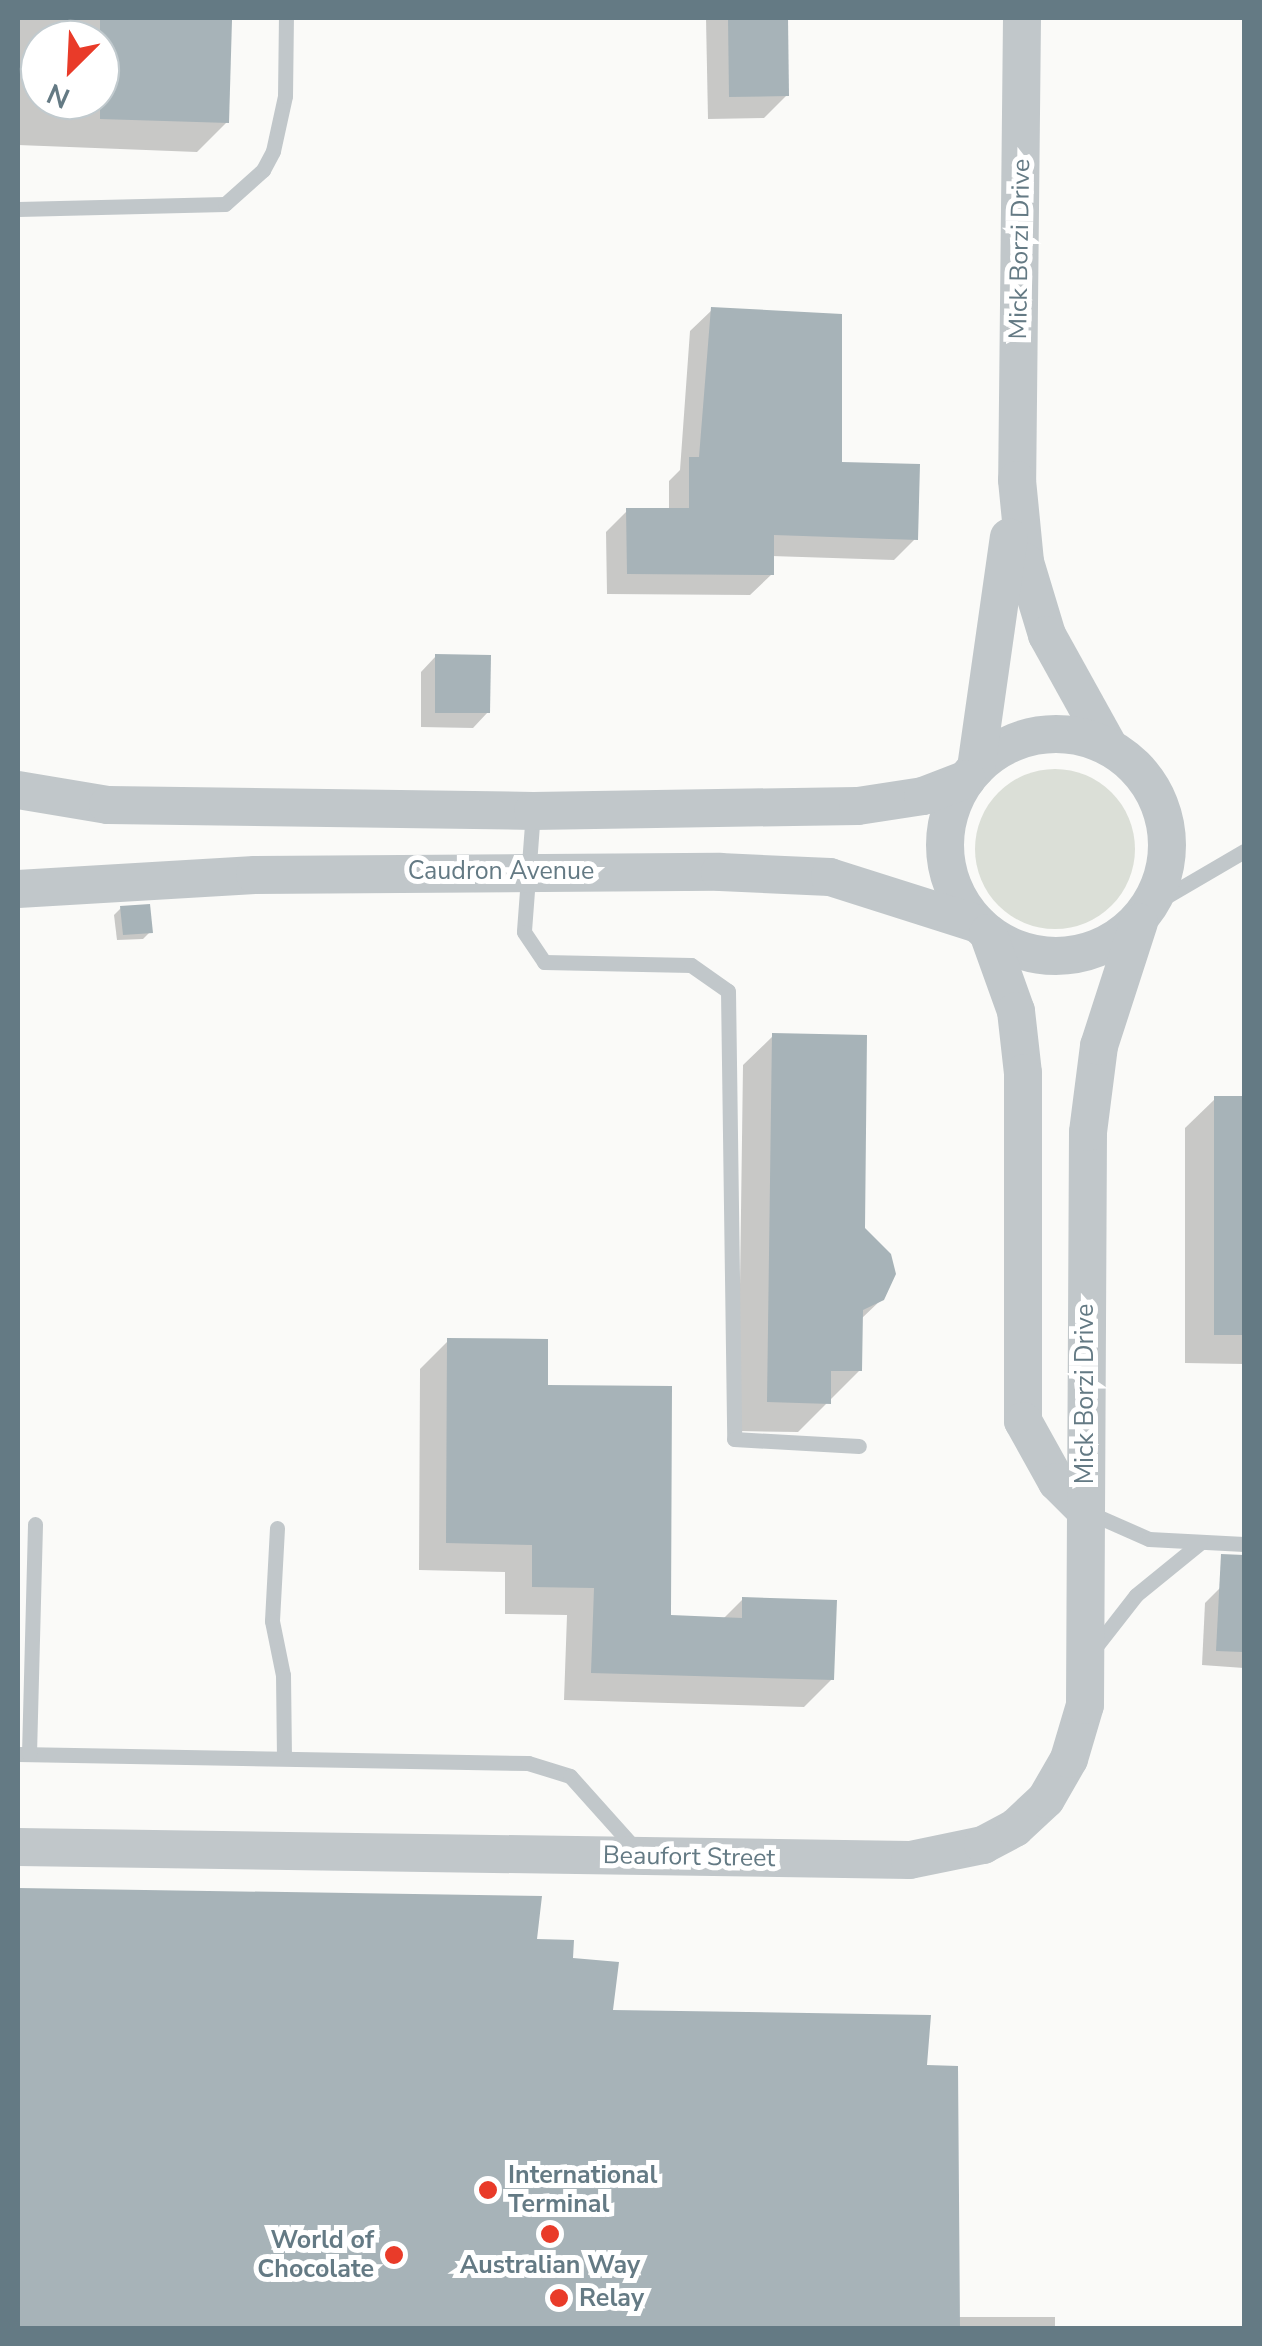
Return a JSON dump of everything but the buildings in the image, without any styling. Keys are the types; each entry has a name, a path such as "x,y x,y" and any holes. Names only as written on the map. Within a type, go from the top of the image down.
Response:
{"street":[{"name":"Mick Borzi Drive","path":"971,774 1017,480 1022,18"},
{"name":"Mick Borzi Drive","path":"1017,480 1036,608 1068,682 1109,747"},
{"path":"18,790 108,806 533,811 858,806 923,796 971,774 1004,747 1038,736 1074,736 1109,747 1143,778 1164,818 1168,848 1144,914 1083,953 1050,956 983,928 961,904 945,853 946,827 971,774"},
{"name":"Caudron Avenue","path":"18,889 528,870 830,877 983,928"},
{"name":"Mick Borzi Drive","path":"1085,1510 1088,1132 1099,1046 1144,914"},
{"name":"Mick Borzi Drive","path":"983,928 1016,1012 1023,1073 1023,1421 1057,1482 1085,1510"},
{"name":"Beaufort Street","path":"18,1847 910,1860 984,1845 1046,1799 1061,1772 1085,1704 1085,1510"}],"lane":[{"path":"18,209 225,204 263,170 273,151 285,96 286,18"},
{"path":"533,811 524,932 544,962 691,966 728,991 734,1439 859,1446"},
{"path":"1144,914 1244,851"},
{"path":"1085,1510 1149,1540 1244,1544"},
{"path":"35,1524 23,1754 284,1754 528,1764 570,1776 642,1856"},
{"path":"277,1528 272,1620 283,1676 284,1754"},
{"path":"1087,1659 1136,1595 1200,1543"}],"shaded area":[{"path":"1055,769 1086,775 1112,792 1129,818 1135,849 1129,880 1112,906 1086,923 1055,929 1024,923 998,906 981,880 975,849 981,818 998,792 1024,775"}],"place":[{"name":"International Terminal","path":"488,2190"},
{"name":"Australian Way","path":"550,2234"},
{"name":"World of Chocolate","path":"394,2255"},
{"name":"Relay","path":"559,2298"}]}
